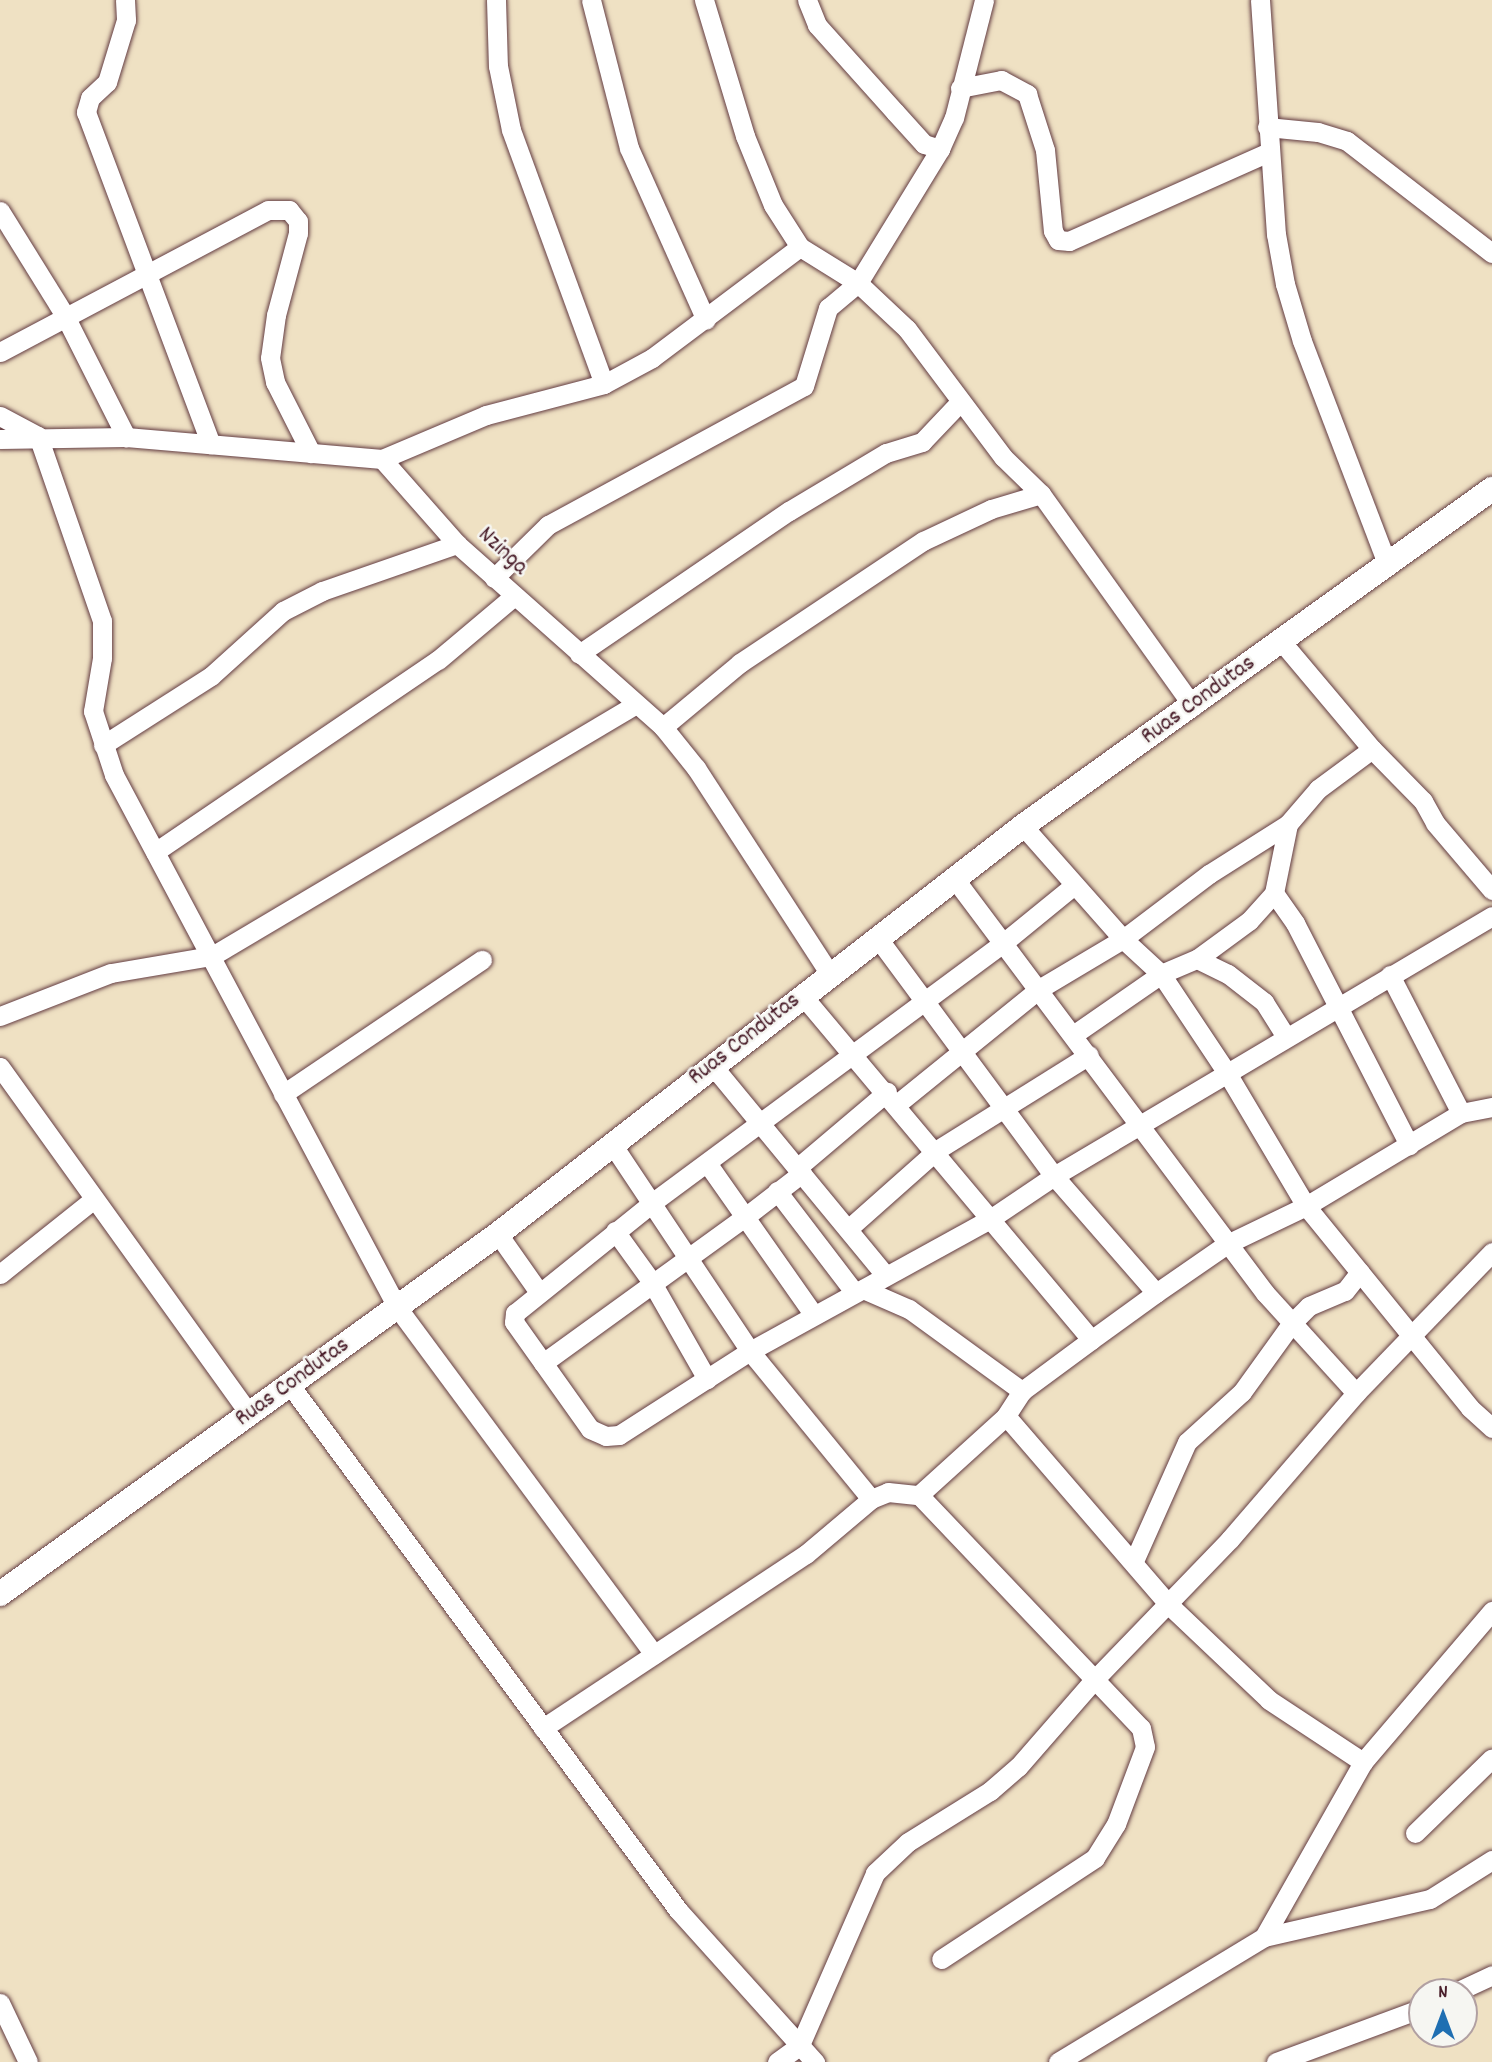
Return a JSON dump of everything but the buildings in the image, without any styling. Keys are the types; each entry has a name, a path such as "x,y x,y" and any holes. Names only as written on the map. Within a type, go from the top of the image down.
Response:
{"street":[{"path":"125,0 127,20 107,82 90,98 86,112 211,444"},
{"path":"496,0 498,66 511,130 604,384"},
{"path":"591,0 629,148 706,320"},
{"path":"704,0 745,136 774,205 800,247 858,283 907,329 1003,457 1041,494 1193,706"},
{"path":"807,0 817,25 895,113 924,144 940,149"},
{"path":"494,578 548,525 804,386 828,308 858,283 940,149 984,0"},
{"path":"1260,0 1276,234 1292,307 1387,564"},
{"path":"960,88 1001,80 1027,94 1045,150 1053,230 1058,240 1069,241 1269,152"},
{"path":"1267,127 1318,132 1347,141 1492,253"},
{"path":"0,352 268,210 289,210 298,221 298,233 275,315 270,358 275,382 311,453"},
{"path":"0,211 65,316 127,437"},
{"path":"0,439 38,436 127,437 382,459 486,415 604,384 706,320 800,247"},
{"path":"579,654 789,511 886,453 922,442 960,402"},
{"path":"0,416 38,436 102,621 103,648 93,711 114,775 397,1307 654,1654"},
{"name":"Nzinga","path":"382,459 457,544 663,727 696,768 829,973"},
{"name":"Ruas Condutas","path":"0,1594 498,1234 829,973 1023,826 1492,489"},
{"path":"663,727 740,663 923,541 991,509 1041,494"},
{"path":"103,745 211,676 282,611 322,591 457,544"},
{"path":"155,852 321,735 438,660 514,596"},
{"path":"1281,641 1372,750 1423,801 1435,823 1492,890"},
{"path":"0,1016 111,973 212,956 636,704"},
{"path":"543,1363 651,1281 745,1217 799,1170 1039,989 1123,939 1209,874 1288,824 1318,789 1372,750"},
{"path":"1073,1035 1161,974 1197,959 1249,921 1274,893 1288,824"},
{"path":"1023,826 1073,886 1123,939 1161,974 1227,1073 1307,1206 1412,1332 1470,1408 1492,1428"},
{"path":"954,878 1142,1125 1227,1244 1290,1324 1356,1392"},
{"path":"1073,886 1003,943 615,1231 538,1291 513,1318 590,1429 606,1437 619,1435 750,1351 990,1219 1054,1176 1336,1006 1492,916"},
{"path":"1274,893 1295,923 1409,1145"},
{"path":"877,937 927,1000 1002,1108 1054,1176 1156,1293"},
{"path":"1197,959 1228,974 1264,1002 1286,1037"},
{"path":"284,1094 482,960"},
{"path":"1390,975 1461,1113"},
{"path":"802,995 937,1150 990,1219 1091,1340"},
{"path":"848,1229 937,1150 1089,1055"},
{"path":"712,1065 886,1276"},
{"path":"0,1067 250,1415"},
{"path":"919,1495 1006,1416 1022,1391 1227,1244 1307,1206 1461,1113 1492,1107"},
{"path":"612,1144 750,1351 872,1499"},
{"path":"707,1163 814,1315"},
{"path":"777,1191 859,1291 909,1309 1022,1391"},
{"path":"0,1273 94,1199"},
{"path":"615,1231 651,1281 707,1379"},
{"path":"498,1234 538,1291"},
{"path":"776,2062 800,2045 875,1873 908,1842 990,1791 1018,1767 1094,1680 1230,1539 1356,1392 1492,1252"},
{"path":"1134,1561 1180,1451 1242,1392 1290,1324 1309,1306 1345,1291 1360,1272"},
{"path":"290,1385 678,1910 816,2062"},
{"path":"1006,1416 1134,1561 1168,1604 1269,1700 1363,1762"},
{"path":"543,1728 806,1554 872,1499 888,1492 919,1495 1140,1728 1145,1747 1105,1843 1081,1870 941,1959"},
{"path":"1264,1937 1363,1762 1492,1611"},
{"path":"1415,1833 1492,1758"},
{"path":"1058,2062 1264,1937 1430,1899 1492,1860"},
{"path":"0,2003 28,2062"},
{"path":"1276,2062 1408,2013"}]}
